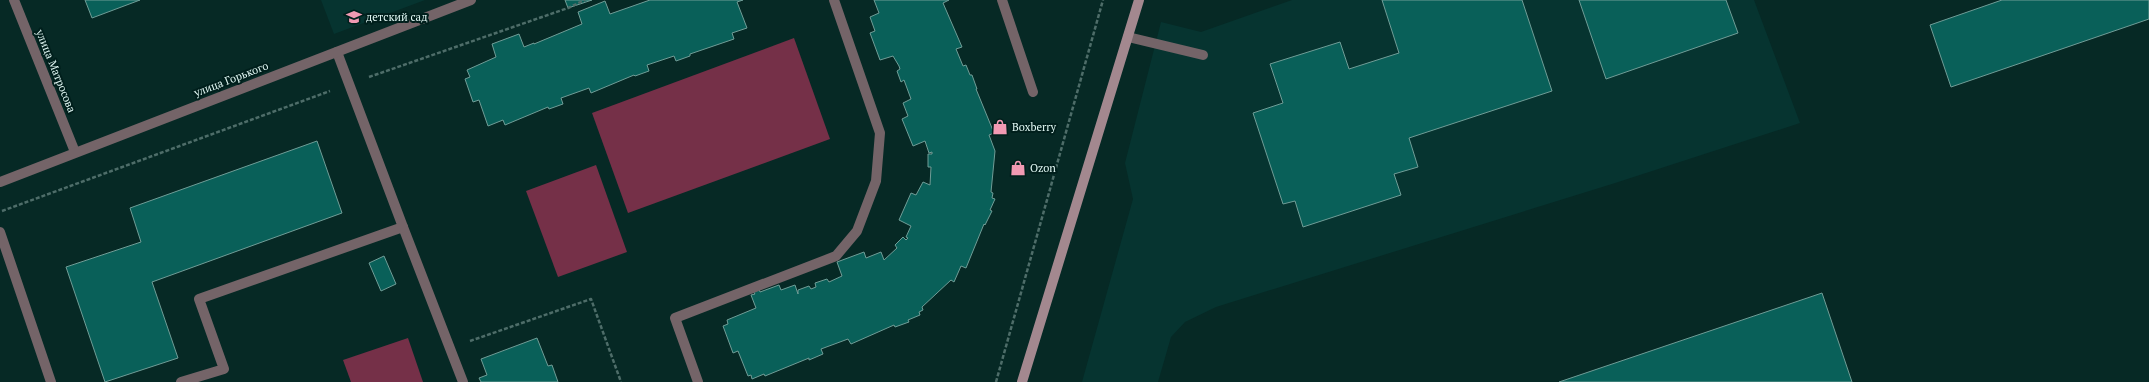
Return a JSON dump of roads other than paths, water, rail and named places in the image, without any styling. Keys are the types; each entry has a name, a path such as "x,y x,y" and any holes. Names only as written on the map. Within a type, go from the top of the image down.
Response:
{"street":[{"name":"улица Матросова","path":"14,0 75,152"},
{"name":"улица Горького","path":"0,182 471,0"},
{"path":"698,382 675,318 836,256 858,231 876,181 880,133 834,0"},
{"path":"1002,0 1033,92"},
{"path":"1022,382 1139,0"},
{"path":"1128,37 1203,55"},
{"path":"337,52 463,382"},
{"path":"181,382 224,369 200,299 403,227"},
{"path":"0,232 51,382"}],"place":[{"name":"детский сад","path":"354,17"},
{"name":"Boxberry","path":"1000,127"},
{"name":"Ozon","path":"1018,168"}]}
